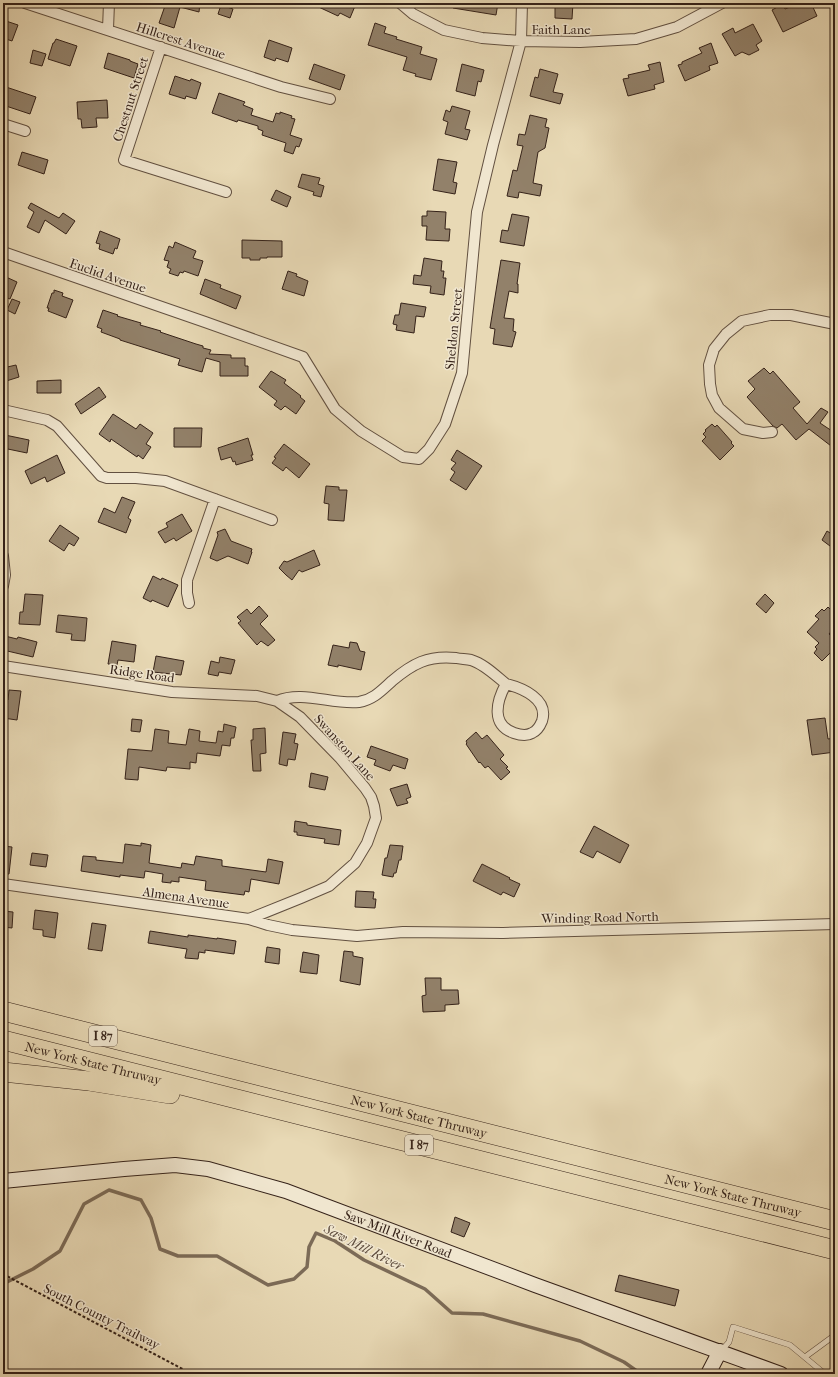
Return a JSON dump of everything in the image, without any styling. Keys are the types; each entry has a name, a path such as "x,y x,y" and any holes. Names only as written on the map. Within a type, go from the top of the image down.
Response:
{"highway":[{"path":"3,1006 45,1021"},
{"name":"New York State Thruway","path":"3,1010 835,1221"},
{"name":"New York State Thruway","path":"3,1040 835,1250"},
{"path":"3,1072 116,1085 288,1112"}],"main road":[{"name":"Saw Mill River Road","path":"3,1181 175,1165 208,1170 286,1191 528,1283 781,1374"},
{"path":"708,1374 720,1351"}],"street":[{"name":"Hillcrest Avenue","path":"25,3 282,87 330,99"},
{"path":"108,29 110,3"},
{"name":"Faith Lane","path":"400,3 413,14 444,30 482,38 521,41 580,42 636,39 677,27 722,3"},
{"name":"Sheldon Street","path":"206,322 304,357 336,409 361,431 403,457 419,459 429,449 445,424 462,373 477,212 521,41 522,3"},
{"name":"Chestnut Street","path":"161,47 124,160 226,192"},
{"path":"3,124 25,131"},
{"name":"Euclid Avenue","path":"3,252 206,322"},
{"path":"772,432 763,433 743,429 719,408 712,395 710,384 709,365 714,349 726,334 742,321 770,315 791,315 835,324"},
{"path":"3,410 47,420 57,426 101,476 165,481 272,520"},
{"path":"189,603 187,580 215,499"},
{"path":"3,556 5,575 3,586"},
{"path":"277,701 286,697 360,702 374,697 410,667 425,660 445,657 471,660 489,670 506,684 527,691 534,696 541,706 543,717 540,726 533,733 524,735 507,731 500,723 497,714 497,705 500,694 506,684"},
{"name":"Ridge Road","path":"3,666 172,692 258,696 277,701"},
{"name":"Swanston Lane","path":"249,919 328,886 355,863 367,843 376,818 371,797 340,758 300,717 277,701"},
{"name":"Almena Avenue","path":"3,884 249,919 292,930 366,936"},
{"name":"Winding Road North","path":"366,936 403,932 502,933 835,924"}],"lane":[{"path":"720,1351 729,1342 733,1327 790,1345 825,1374"},
{"path":"805,1357 835,1335"}],"path":[{"name":"South County Trailway","path":"3,1274 192,1374"}],"building":[{"path":"166,3 200,3 199,12 180,7 174,28 159,23"},
{"path":"310,3 348,3 355,6 350,18 340,13 338,16"},
{"path":"454,3 498,3 496,15 453,8"},
{"path":"555,3 573,3 572,19 555,18"},
{"path":"800,3 811,3 817,16 783,32 772,10 783,4 785,9"},
{"path":"221,5 233,9 230,18 218,14"},
{"path":"3,20 18,25 12,41 3,38"},
{"path":"375,23 386,27 384,33 397,37 396,39 422,47 420,54 437,59 431,80 415,76 416,74 403,70 407,57 368,45"},
{"path":"753,24 762,41 756,45 759,50 749,55 742,52 735,56 722,34 733,28 735,33"},
{"path":"56,39 77,46 70,66 48,59 53,43"},
{"path":"269,40 292,48 288,62 276,58 275,61 264,57"},
{"path":"711,43 718,63 709,66 710,70 685,81 678,65 702,53 699,48"},
{"path":"33,50 46,54 42,66 30,63"},
{"path":"108,53 138,64 134,78 104,68"},
{"path":"660,62 664,82 654,85 655,89 628,96 623,79 629,78 628,75 650,70 648,65"},
{"path":"314,64 345,75 340,90 309,79"},
{"path":"462,64 484,70 481,82 478,81 475,96 456,91"},
{"path":"540,69 558,74 553,92 563,94 560,104 530,96 535,77 538,78"},
{"path":"175,76 190,81 191,79 201,83 196,99 186,96 185,99 169,94"},
{"path":"3,86 36,97 30,114 3,105"},
{"path":"219,93 245,102 243,105 253,109 251,115 273,122 276,113 280,114 280,112 292,116 291,118 295,119 290,135 302,139 299,147 296,146 293,154 284,151 286,143 262,135 263,131 258,129 258,126 238,120 237,122 212,113"},
{"path":"107,100 108,118 96,118 97,127 82,128 81,119 78,119 77,102"},
{"path":"452,106 470,111 465,129 470,130 467,140 445,134 448,122 443,120 446,110 450,112"},
{"path":"530,115 547,119 545,127 549,128 545,148 538,152 533,183 542,185 540,196 519,192 518,198 507,196 513,170 517,171 523,146 517,145 519,134 525,135"},
{"path":"22,152 48,160 44,174 18,165"},
{"path":"438,159 457,162 453,182 457,183 455,194 433,190"},
{"path":"302,174 320,178 318,184 324,186 321,197 313,195 314,192 298,187"},
{"path":"276,190 291,197 287,207 271,200"},
{"path":"31,203 59,218 63,213 75,221 66,234 45,220 39,233 27,227 34,212 28,208"},
{"path":"427,211 446,212 445,229 450,229 449,241 426,240 427,226 422,226 422,216 427,216"},
{"path":"512,214 529,217 524,246 500,242 502,230 508,231"},
{"path":"100,231 120,239 117,249 115,248 113,254 99,249 100,244 96,243"},
{"path":"242,240 282,241 282,257 267,257 260,258 260,260 242,258"},
{"path":"175,242 196,251 193,258 203,261 198,276 184,271 183,273 180,272 178,276 169,273 171,269 167,267 169,261 164,260 169,246 173,248"},
{"path":"424,258 442,261 441,271 444,271 443,278 446,278 444,295 430,293 431,286 413,284 414,275 421,276"},
{"path":"501,260 520,263 517,284 518,293 509,291 504,318 514,319 513,331 516,332 512,347 493,344 495,329 490,328"},
{"path":"288,271 297,274 296,276 308,281 304,296 282,289"},
{"path":"6,277 17,282 10,299 3,296 3,283"},
{"path":"205,279 221,285 220,288 241,296 236,309 200,294"},
{"path":"54,290 63,293 62,296 73,300 66,318 48,311 49,308 47,308"},
{"path":"12,299 20,302 15,314 7,310"},
{"path":"401,303 426,307 424,317 416,316 414,333 396,330 397,325 393,324 395,315 399,315"},
{"path":"103,310 141,323 140,325 203,346 203,348 211,350 209,354 231,355 231,358 245,358 245,366 248,366 248,376 220,376 220,362 206,358 202,372 178,365 180,359 120,340 101,332 102,329 97,327"},
{"path":"16,365 19,377 3,382 3,368"},
{"path":"764,368 770,374 773,371 800,402 793,408 807,424 821,408 828,412 820,423 835,433 835,449 809,429 796,440 782,424 777,428 773,426 747,397 755,389 748,381"},
{"path":"271,371 286,380 284,383 305,401 296,414 285,406 281,410 274,405 277,401 259,387"},
{"path":"61,380 61,393 37,393 37,381"},
{"path":"99,387 106,397 81,414 75,404"},
{"path":"113,414 136,429 140,424 153,433 146,444 151,447 143,459 138,455 137,457 111,439 110,442 99,434"},
{"path":"712,424 715,427 717,425 734,446 720,460 702,441 706,437 703,434 706,431 705,430"},
{"path":"174,428 202,428 201,447 174,447"},
{"path":"5,435 29,440 27,453 3,448"},
{"path":"248,438 253,460 236,465 235,461 233,462 231,457 221,460 218,448"},
{"path":"284,444 310,464 299,478 286,467 283,471 272,463 276,458 274,457"},
{"path":"457,450 482,466 466,490 450,480 455,472 451,469 456,463 451,460"},
{"path":"57,455 65,473 47,482 45,477 31,484 25,471"},
{"path":"326,486 339,487 339,490 347,490 344,521 328,520 329,504 324,503"},
{"path":"122,497 135,502 128,518 131,520 126,533 98,522 104,508 115,513"},
{"path":"182,514 192,531 176,541 174,538 165,543 158,532 168,527 166,523"},
{"path":"60,525 79,538 74,546 69,543 64,551 49,541"},
{"path":"225,529 231,541 252,549 248,564 228,556 217,561 210,558 218,535 217,532"},
{"path":"827,531 835,536 830,546 822,540"},
{"path":"314,550 320,565 302,572 299,570 292,580 279,568 284,561 287,562"},
{"path":"153,576 178,585 168,607 143,598"},
{"path":"25,594 43,595 40,625 19,624 20,612 23,612"},
{"path":"765,594 774,603 766,613 756,604"},
{"path":"259,606 268,616 260,624 275,640 268,646 261,641 257,645 238,623 241,621 237,617 247,609 251,614"},
{"path":"828,607 835,614 835,627 829,634 835,639 835,658 830,653 822,661 814,653 817,649 815,647 819,643 807,632 819,619 815,616 822,609 824,611"},
{"path":"58,615 87,618 85,641 71,640 72,634 56,632"},
{"path":"5,636 17,639 18,637 37,642 33,657 3,650"},
{"path":"112,641 136,645 134,662 118,660 117,665 108,664"},
{"path":"350,642 357,643 360,651 365,652 361,670 338,665 338,667 328,665 333,645 349,648"},
{"path":"156,656 184,661 181,675 153,672"},
{"path":"220,657 235,660 231,674 219,672 218,676 208,674 211,661 219,663"},
{"path":"9,690 21,691 17,720 3,718 4,699 8,700"},
{"path":"825,718 828,739 835,738 835,752 812,755 807,720"},
{"path":"132,719 142,720 140,732 131,731"},
{"path":"224,724 236,727 234,738 231,738 230,746 222,745 220,756 197,753 196,763 190,762 190,769 167,767 166,771 139,767 138,780 125,779 128,749 152,751 155,729 169,731 168,743 186,745 189,729 200,731 199,741 216,743 218,731 223,732"},
{"path":"265,728 266,753 260,754 261,771 253,771 251,740 253,740 253,729"},
{"path":"283,732 296,734 294,743 298,744 295,760 288,759 287,766 279,764"},
{"path":"476,732 482,739 487,735 504,755 500,759 508,767 506,768 510,772 501,780 488,766 485,768 480,762 479,763 466,744 466,741"},
{"path":"371,746 408,759 405,769 393,765 390,771 374,765 376,760 367,757"},
{"path":"311,773 328,777 325,790 309,787"},
{"path":"407,784 411,797 406,799 408,803 397,806 390,789"},
{"path":"295,821 307,823 307,825 341,830 339,845 324,843 325,839 297,835 297,832 294,832"},
{"path":"594,826 629,845 620,863 597,851 593,858 580,852"},
{"path":"141,843 151,845 149,863 181,868 182,863 194,865 196,856 222,860 222,866 266,872 268,859 283,862 279,884 251,879 249,892 245,891 244,895 205,890 206,881 179,877 179,882 162,882 163,874 145,871 144,878 120,875 120,877 81,871 83,856 96,857 96,860 123,863 125,844 141,846"},
{"path":"390,845 403,846 401,860 399,860 396,873 394,873 393,877 382,875 385,858 387,858"},
{"path":"3,846 12,847 9,874 3,874"},
{"path":"32,853 48,855 46,867 30,865"},
{"path":"482,864 520,884 514,897 503,892 501,895 473,881"},
{"path":"356,891 374,892 373,899 376,899 375,908 355,907"},
{"path":"35,910 58,913 55,938 43,936 43,930 33,929"},
{"path":"3,911 13,912 12,928 3,927"},
{"path":"92,923 106,925 102,951 88,949"},
{"path":"150,931 188,937 188,935 236,941 234,954 205,950 205,953 199,952 198,959 185,958 187,949 148,943"},
{"path":"267,947 280,949 279,964 265,962"},
{"path":"344,951 353,952 353,956 363,958 360,985 340,981"},
{"path":"303,952 319,955 317,974 300,972"},
{"path":"425,978 441,978 441,990 458,990 459,1004 445,1005 445,1011 423,1012 422,996 426,995"},
{"path":"455,1217 470,1223 464,1237 451,1232"},
{"path":"619,1275 679,1290 675,1306 615,1291"}],"waterway":[{"name":"Saw Mill River","path":"3,1284 33,1269 60,1251 84,1204 109,1190 141,1200 151,1218 160,1249 178,1256 217,1256 268,1285 294,1279 307,1267 309,1247 316,1233 335,1241 364,1260 425,1289 452,1313 483,1314 580,1341 624,1362 641,1374"}]}
